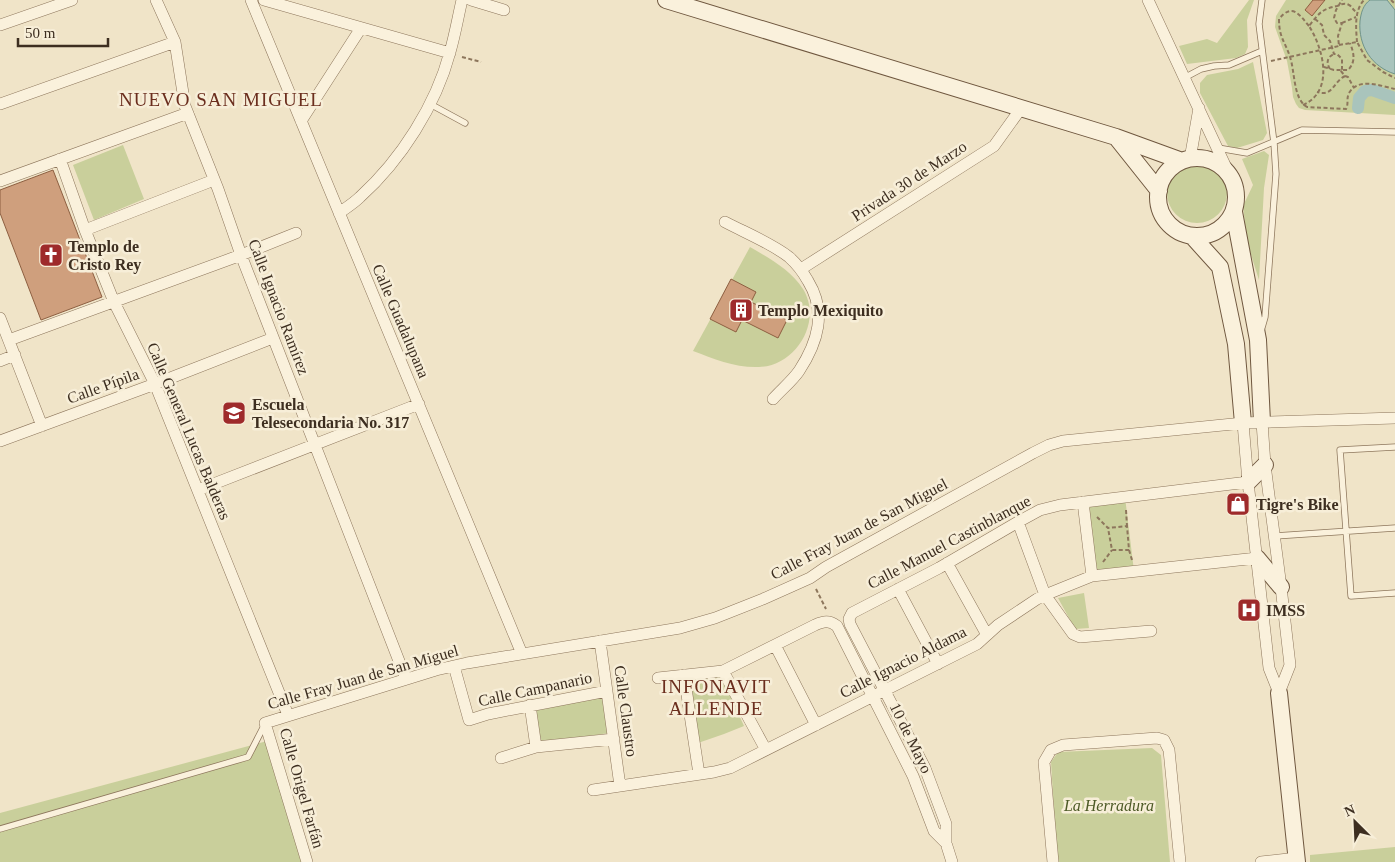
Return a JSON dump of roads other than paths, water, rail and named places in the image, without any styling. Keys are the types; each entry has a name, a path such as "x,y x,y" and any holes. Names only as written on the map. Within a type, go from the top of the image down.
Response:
{"main road":[{"path":"666,0 1022,107 1186,160 1206,159 1220,166 1231,178 1236,194 1234,212 1258,340 1262,422"},
{"path":"1116,137 1159,191"},
{"path":"1186,160 1172,168 1163,178 1159,191 1159,206 1166,220 1177,231 1192,236 1209,235 1224,226 1234,212"},
{"path":"1192,236 1220,267 1236,344 1243,423"},
{"path":"1236,344 1246,353 1255,414 1262,422"},
{"path":"1248,482 1265,465"},
{"path":"1257,558 1281,587"},
{"path":"1279,693 1297,860"}],"street":[{"path":"0,26 72,0"},
{"name":"Calle Ignacio Ramírez","path":"156,0 175,42 185,106 406,679"},
{"name":"Calle Guadalupana","path":"251,0 522,654"},
{"path":"264,0 450,53"},
{"path":"339,213 360,197 388,168 412,136 435,94 450,53 462,0"},
{"path":"471,0 504,10"},
{"path":"1148,0 1231,178"},
{"path":"301,121 361,28"},
{"path":"0,104 175,42"},
{"name":"Privada 30 de Marzo","path":"801,269 994,146 1022,107"},
{"path":"1186,160 1199,108"},
{"path":"0,181 188,113"},
{"name":"Calle General Lucas Balderas","path":"60,159 85,230 114,302 155,384 288,716"},
{"path":"85,230 214,180"},
{"path":"725,222 789,257 801,269 814,292 819,317 814,344 798,372 773,399"},
{"path":"9,340 296,233"},
{"path":"0,318 42,426"},
{"name":"Calle Pípila","path":"0,441 273,338"},
{"path":"0,361 15,356"},
{"path":"198,490 419,404"},
{"name":"Calle Fray Juan de San Miguel","path":"265,722 454,666 680,628 715,618 810,578 1049,444 1072,440 1243,423 1395,418"},
{"path":"1262,422 1265,465 1290,665 1279,693"},
{"path":"1243,423 1269,668 1279,693"},
{"name":"Calle Manuel Castinblanque","path":"849,619 852,613 857,610 947,563 1040,510 1060,505 1248,482"},
{"path":"1083,502 1092,576"},
{"path":"1018,522 1045,595 1073,634 1080,638 1151,631"},
{"name":"Calle Ignacio Aldama","path":"593,790 730,768 977,644 998,625 1045,595 1092,576 1257,558"},
{"path":"947,563 987,636"},
{"path":"898,589 938,664"},
{"name":"10 de Mayo","path":"849,619 925,768 946,824 946,843 952,862"},
{"name":"10 de Mayo","path":"775,645 823,622 831,622 837,626 913,776 934,831 946,843"},
{"name":"Calle Claustro","path":"600,641 620,786"},
{"path":"658,678 724,670 775,645 816,725"},
{"name":"Calle Campanario","path":"454,666 469,720 530,705 607,691"},
{"path":"724,670 766,750"},
{"path":"684,675 699,774"},
{"path":"530,705 536,747"},
{"name":"Calle Origel Farfán","path":"265,722 307,862"},
{"path":"1053,862 1044,762 1051,750 1062,745 1157,738 1164,740 1169,750 1180,862"},
{"path":"501,758 536,747 614,739"},
{"path":"917,786 930,781"},
{"path":"1261,862 1297,860"}],"lane":[{"path":"1258,340 1265,317 1276,174 1274,142 1259,24 1262,0"},
{"path":"1184,78 1201,69 1229,65 1262,51"},
{"path":"430,104 465,123"},
{"path":"1218,148 1247,153 1302,130 1395,132"},
{"path":"1395,447 1340,450 1351,596 1395,593"},
{"path":"1275,536 1395,528"},
{"path":"0,829 248,757 265,722"}],"water":[{"path":"1370,0 1387,0 1395,10 1395,74 1373,61 1361,39 1361,15 1364,7"}],"waterway":[{"path":"1358,108 1359,98 1365,91 1372,90 1395,98"}],"place":[{"name":"Templo de Cristo Rey","path":"51,255"},
{"name":"Templo Mexiquito","path":"741,310"},
{"name":"Escuela Telesecondaria No. 317","path":"234,413"},
{"name":"Tigre's Bike","path":"1238,504"},
{"name":"IMSS","path":"1249,610"}],"district":[{"name":"NUEVO SAN MIGUEL","path":"221,99"},
{"name":"INFONAVIT ALLENDE","path":"716,697"}],"park label":[{"name":"La Herradura","path":"1109,805"}]}
